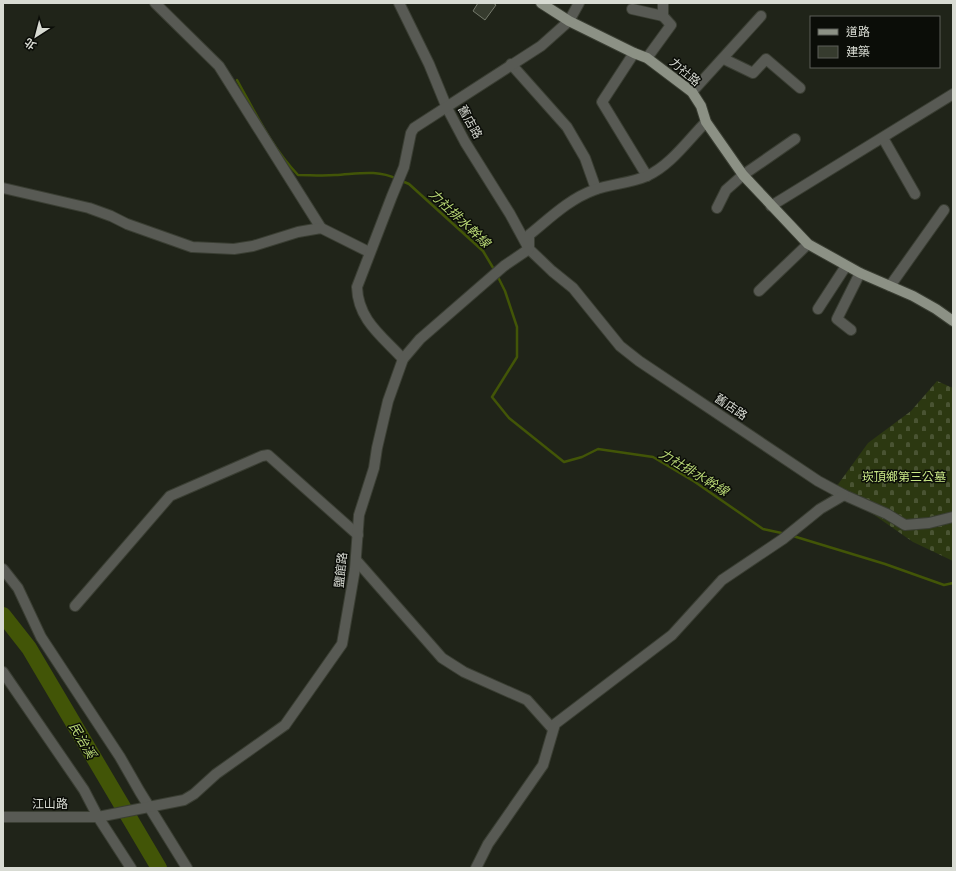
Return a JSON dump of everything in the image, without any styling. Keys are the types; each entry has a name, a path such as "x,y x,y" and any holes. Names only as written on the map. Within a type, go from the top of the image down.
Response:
{"main road":[{"name":"力社路","path":"541,3 569,21 647,58 692,92 701,106 706,122 743,175 808,244 846,266 936,309 953,321"}],"street":[{"path":"155,3 219,66 321,228 369,252"},
{"name":"舊店路","path":"399,3 429,64 447,108 510,214 528,249 573,288 625,350 818,482 887,514 905,525 929,523 953,517"},
{"path":"403,359 369,324 362,313 357,300 357,287 369,252 402,172 411,133 414,128 541,46 569,21 578,3"},
{"path":"663,3 663,16"},
{"path":"632,9 663,16 671,25 647,58"},
{"path":"692,92 724,59 761,16"},
{"path":"634,53 602,102 647,176"},
{"path":"724,59 753,73 766,59 800,88"},
{"path":"511,64 568,127 585,158 596,189"},
{"path":"771,206 953,94"},
{"path":"528,249 529,235 581,195 596,189 647,176 666,163 706,122"},
{"path":"717,208 726,190 743,175 794,138"},
{"path":"883,138 915,194"},
{"path":"3,188 89,208 127,224 192,247 234,249 253,246 298,232 321,228"},
{"path":"890,286 944,210"},
{"path":"759,290 808,244"},
{"name":"鹽館路","path":"98,817 184,800 194,794 216,774 285,725 342,644 345,635 356,560 359,515 374,468 376,448 388,401 403,359 420,339 504,266 528,249"},
{"path":"818,308 846,266"},
{"path":"851,330 837,319 860,273"},
{"path":"75,606 170,496 262,456 268,455 358,535"},
{"path":"476,868 488,844 543,765 552,728 672,635 722,580 783,539 820,509 844,495"},
{"path":"356,560 442,658 464,672 527,700 552,728"},
{"path":"3,569 18,588 41,636 112,745 147,808 187,868"},
{"path":"3,672 84,790 98,817 131,868"},
{"name":"江山路","path":"3,817 98,817"}],"green space":[{"name":"崁頂鄉第三公墓","path":"937,381 953,388 953,561 913,542 857,503 831,494 868,443 911,411"}],"building":[{"path":"478,3 493,3 496,5 485,20 473,11"}],"waterway":[{"name":"力社排水幹線","path":"237,80 272,142 298,175 374,173 397,179"},
{"name":"力社排水幹線","path":"402,181 409,184 483,251 495,271"},
{"name":"力社排水幹線","path":"497,275 505,291 517,327 517,357 492,397 509,418 564,462 582,457 598,449 653,457 695,482 763,529 786,534"},
{"name":"力社排水幹線","path":"793,536 885,564 944,585 953,583"},
{"name":"民治溪","path":"3,615 29,648 159,868"}]}
